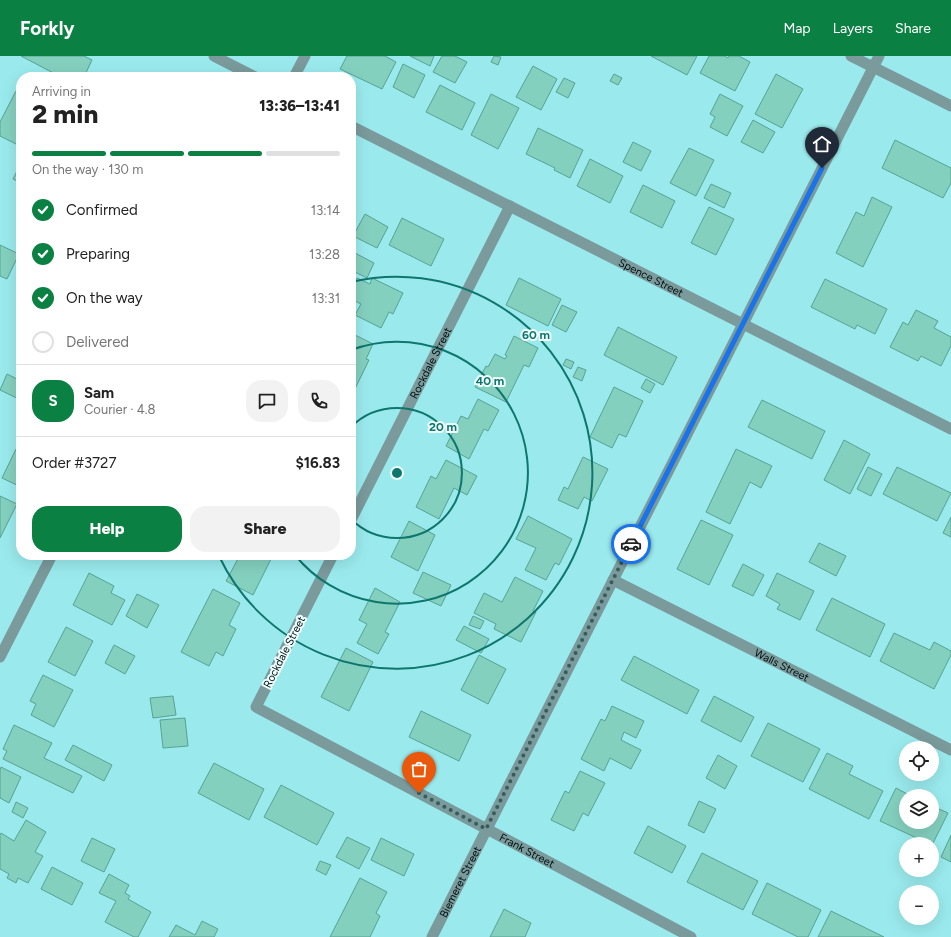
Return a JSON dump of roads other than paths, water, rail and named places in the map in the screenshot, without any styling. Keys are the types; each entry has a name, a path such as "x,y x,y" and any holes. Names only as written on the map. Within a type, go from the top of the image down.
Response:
{"street":[{"path":"214,56 245,72"},
{"path":"297,72 305,56"},
{"path":"851,56 951,106"},
{"name":"Biemeret Street","path":"432,937 879,56"},
{"name":"Spence Street","path":"356,129 951,429"},
{"name":"Rockdale Street","path":"356,510 510,206"},
{"path":"0,657 49,560"},
{"name":"Rockdale Street","path":"256,707 330,560"},
{"name":"Walls Street","path":"613,580 951,750"},
{"name":"Frank Street","path":"256,707 691,937"}]}
